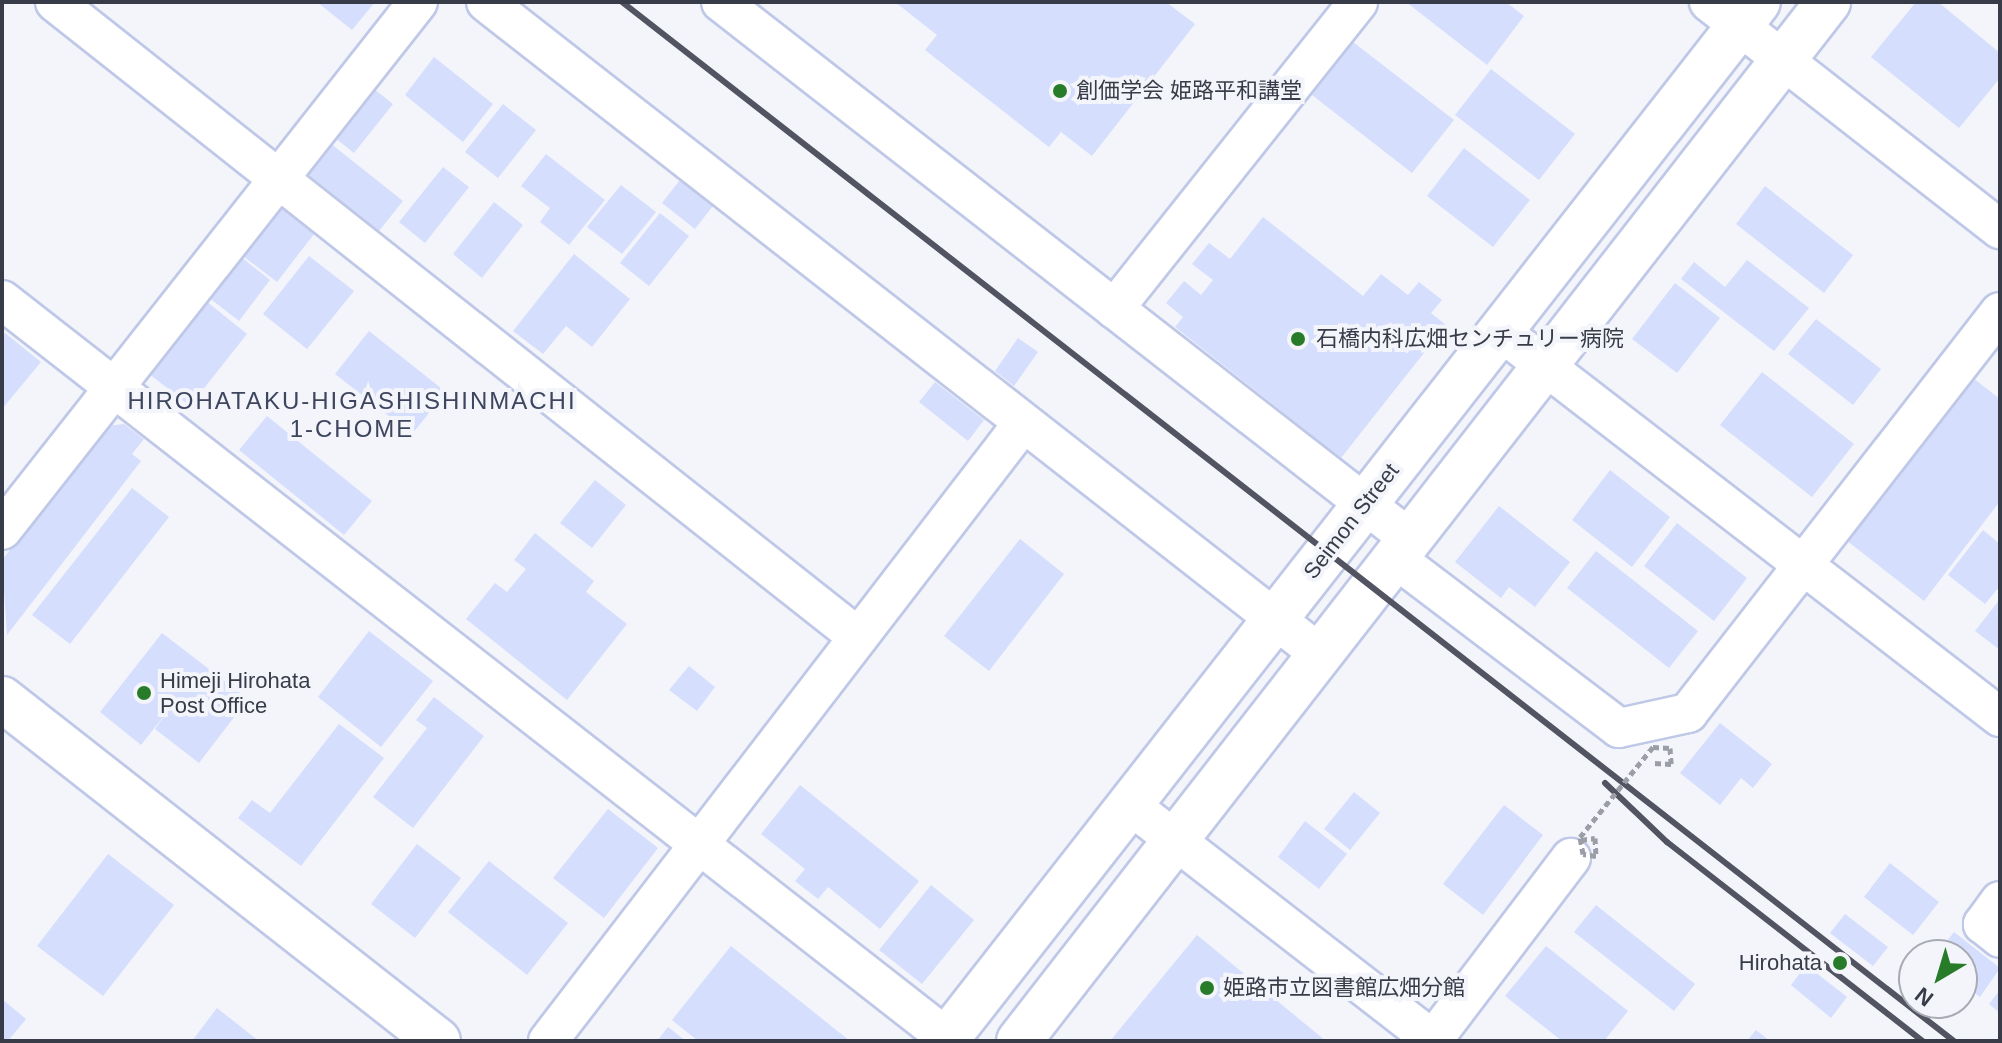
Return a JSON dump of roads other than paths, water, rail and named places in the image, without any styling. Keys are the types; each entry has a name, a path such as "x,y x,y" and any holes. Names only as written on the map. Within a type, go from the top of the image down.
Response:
{"street":[{"path":"55,2 858,637"},
{"path":"2,530 418,2"},
{"path":"486,2 1320,654"},
{"path":"721,2 1364,505 1403,549 1619,728 1688,713 2000,312"},
{"path":"1114,309 1358,2"},
{"path":"1019,1041 1828,2"},
{"path":"1735,10 1783,60 2000,229"},
{"name":"Seimon Street","path":"948,1040 1500,331 1735,10"},
{"path":"2,300 948,1040"},
{"path":"1500,331 2000,717"},
{"path":"548,1041 1023,423"},
{"path":"2,699 438,1041"},
{"path":"1130,805 1433,1041 1576,849"},
{"path":"2000,901 1983,924 2000,938"}],"railway":[{"path":"622,2 1954,1041"},
{"path":"1605,783 1667,842 1923,1041"}],"place":[{"name":"創価学会 姫路平和講堂","path":"1060,91"},
{"name":"石橋内科広畑センチュリー病院","path":"1298,339"},
{"name":"Himeji Hirohata Post Office","path":"144,693"},
{"name":"Hirohata","path":"1840,963"},
{"name":"姫路市立図書館広畑分館","path":"1207,988"}],"district":[{"name":"HIROHATAKU-HIGASHISHINMACHI 1-CHOME","path":"352,415"}]}
